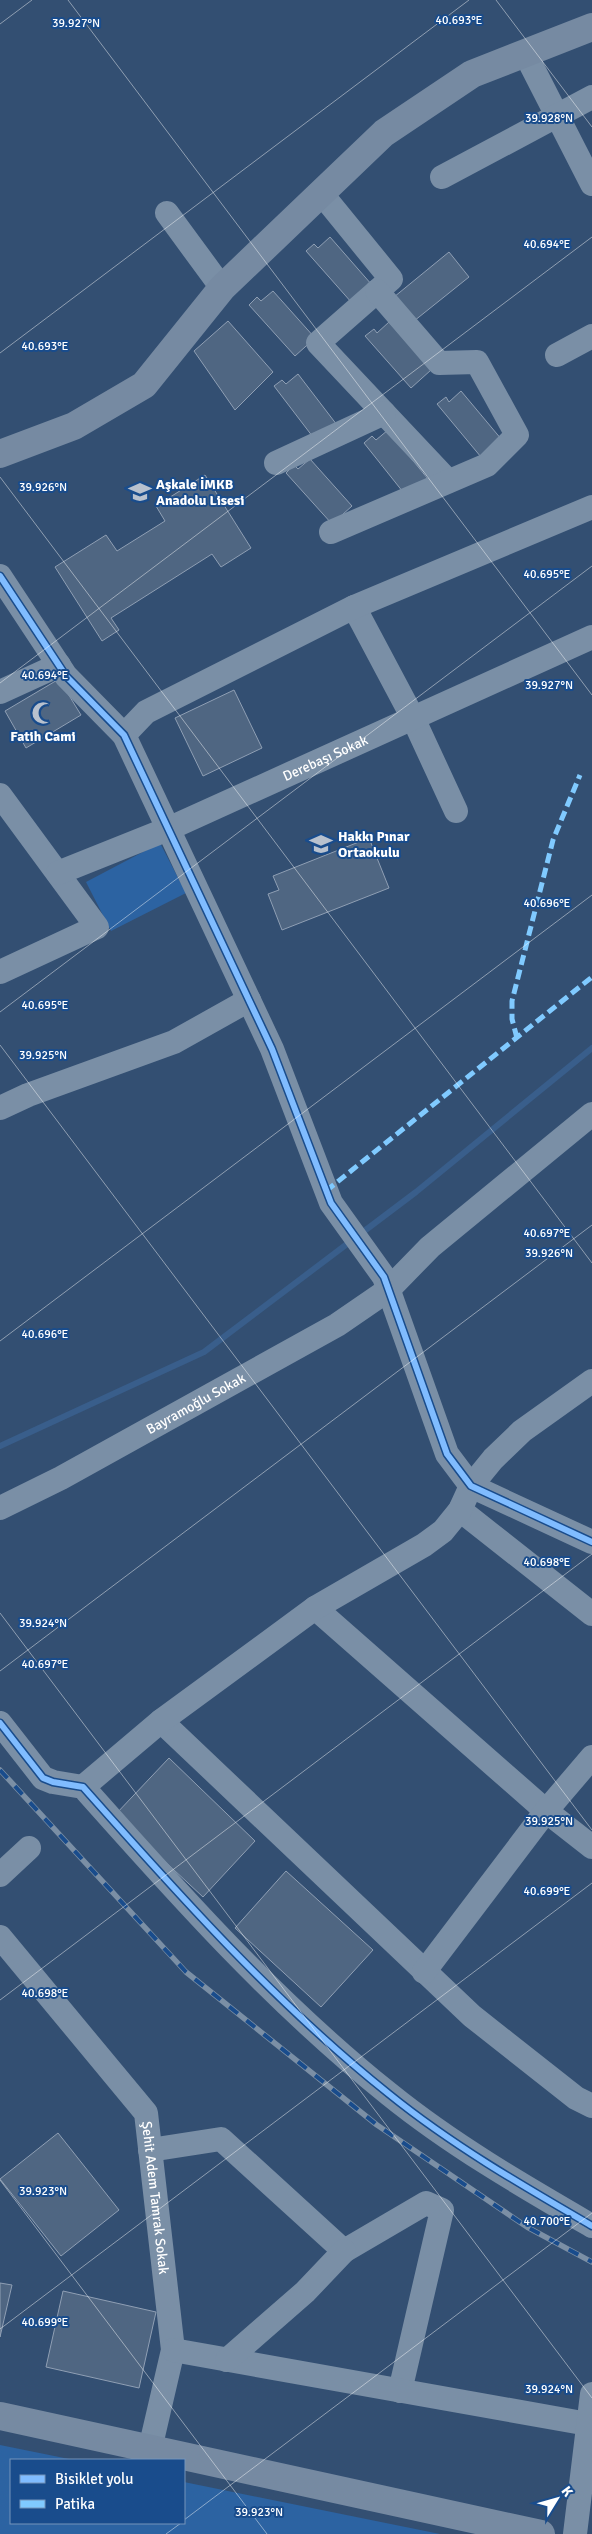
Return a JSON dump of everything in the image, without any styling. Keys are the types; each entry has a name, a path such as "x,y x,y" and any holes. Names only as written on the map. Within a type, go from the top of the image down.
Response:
{"street":[{"path":"0,454 74,426 144,385 222,288 384,133 472,74 592,27"},
{"path":"525,53 592,184"},
{"path":"442,176 556,114 592,97"},
{"path":"320,193 391,279 318,343 448,481"},
{"path":"167,214 222,288"},
{"path":"331,532 487,466 517,435 477,362 439,363 377,291"},
{"path":"557,355 592,336"},
{"path":"276,464 384,413"},
{"path":"124,735 146,712 354,607 592,507"},
{"path":"0,576 66,676 124,735 272,1049 331,1203 386,1284 447,1454 471,1486 592,1542"},
{"path":"354,607 413,718 456,811"},
{"name":"Derebaşı Sokak","path":"58,873 168,830 592,637"},
{"path":"0,692 59,665"},
{"path":"0,795 97,927 0,972"},
{"path":"0,1108 28,1095 174,1042 248,1000"},
{"name":"Bayramoğlu Sokak","path":"0,1508 209,1398 338,1325 430,1246 592,1114"},
{"path":"82,1787 161,1721 315,1608 424,1545 443,1531 460,1510 471,1486 493,1459 522,1431 592,1381"},
{"path":"460,1510 592,1614"},
{"path":"315,1608 546,1811 592,1846"},
{"path":"161,1721 472,2016 576,2098 592,2106"},
{"path":"0,1723 43,1778 53,1782 82,1787 213,1929 354,2066 428,2124 459,2145 592,2226"},
{"path":"424,1972 546,1811 592,1757"},
{"path":"0,1875 29,1848"},
{"name":"Şehit Adem Tamrak Sokak","path":"0,1937 146,2113 173,2350 150,2449"},
{"path":"150,2150 221,2139 344,2251"},
{"path":"227,2360 305,2292 344,2251 426,2203 442,2210 400,2390"},
{"path":"173,2350 588,2424"},
{"path":"576,2534 592,2394"},
{"path":"0,2416 541,2534"}],"shaded area":[{"path":"160,843 186,893 111,931 86,882"},
{"path":"0,2445 69,2459 10,2459 10,2524 185,2524 185,2482 440,2534 0,2534"}],"building":[{"path":"330,237 372,285 352,303 306,251 314,244 318,248"},
{"path":"449,252 469,277 414,321 394,297"},
{"path":"273,291 315,338 295,356 249,305 257,297 261,301"},
{"path":"228,321 273,372 235,410 194,351"},
{"path":"389,322 431,370 411,388 365,336 374,329 377,333"},
{"path":"298,374 337,425 316,441 274,386 282,380 286,384"},
{"path":"461,391 502,440 481,457 437,404 446,397 449,402"},
{"path":"388,430 428,479 407,497 364,443 372,436 376,440"},
{"path":"310,459 352,506 332,524 286,473 294,465 298,469"},
{"path":"205,475 251,548 221,567 212,554 111,618 119,630 102,641 55,567 106,535 117,551 165,521 156,506"},
{"name":"Fatih Cami","path":"59,679 81,715 26,748 5,711"},
{"path":"234,690 262,748 203,776 175,718"},
{"path":"369,838 389,888 282,930 268,894 279,890 273,876"},
{"path":"169,1758 255,1841 203,1897 115,1815"},
{"path":"286,1871 373,1950 321,2007 235,1928"},
{"path":"58,2133 119,2210 61,2256 0,2179"},
{"path":"0,2283 12,2285 0,2337"},
{"path":"63,2291 156,2312 139,2388 46,2367"}],"waterway":[{"path":"359,1235 416,1192 592,1048"},
{"path":"0,1446 204,1352 351,1241"}],"railway":[{"path":"0,1770 186,1972 377,2125 527,2227 592,2262"}],"marked path":[{"path":"517,1038 512,1019 512,1001 553,840 580,775"},
{"path":"326,1191 592,977"}],"cycle path":[{"path":"0,576 66,676 124,735 272,1049 331,1203 384,1277 447,1454 471,1486 592,1542"},
{"path":"0,1723 43,1778 53,1782 83,1787 229,1947 347,2059 438,2131 514,2180 592,2226"}],"place":[{"name":"Aşkale İMKB Anadolu Lisesi","path":"140,492"},
{"name":"Fatih Cami","path":"43,713"},
{"name":"Hakkı Pınar Ortaokulu","path":"321,844"}]}
